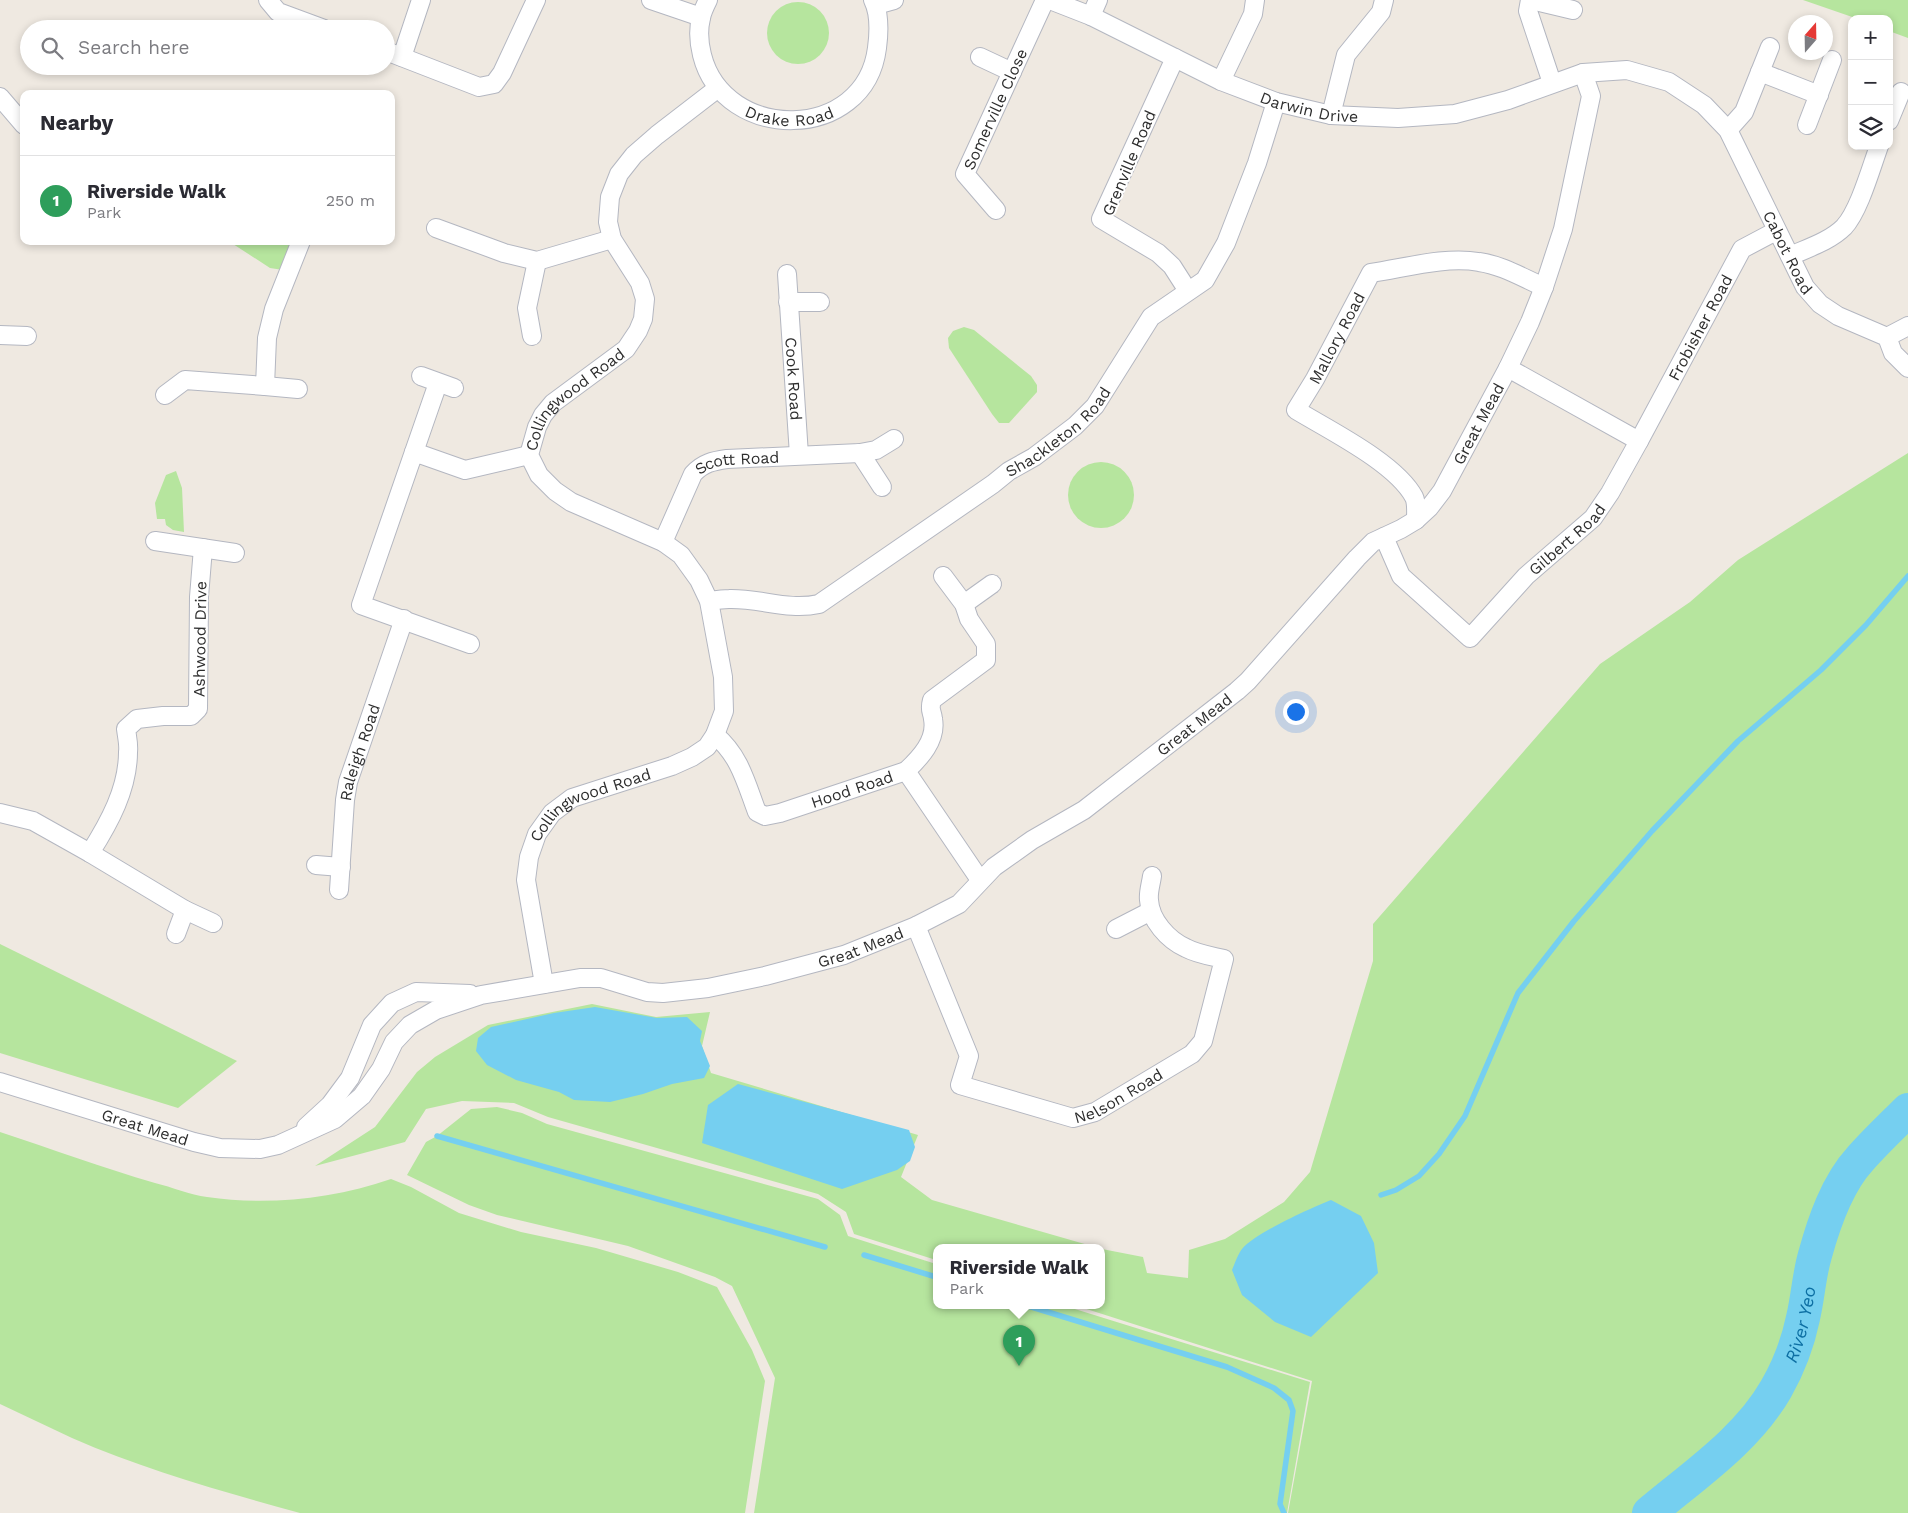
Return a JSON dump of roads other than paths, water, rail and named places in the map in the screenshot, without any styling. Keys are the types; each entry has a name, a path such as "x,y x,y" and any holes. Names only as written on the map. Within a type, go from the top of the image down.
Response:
{"street":[{"path":"268,0 278,12 300,20"},
{"path":"395,52 421,0"},
{"path":"395,54 479,87 494,84 502,73 536,0"},
{"path":"651,0 701,18"},
{"name":"Drake Road","path":"708,0 701,18 699,40 706,70 718,88 743,108 758,115 801,121 816,118 835,110 851,100 866,82 876,59 879,32 874,3"},
{"path":"874,3 894,0"},
{"name":"Somerville Close","path":"996,210 965,174 1045,0"},
{"name":"Darwin Drive","path":"1050,0 1094,8 1175,58 1221,81 1276,102 1331,115 1398,118 1455,114 1508,100 1583,73"},
{"path":"1221,81 1253,14 1255,0"},
{"path":"1331,115 1346,55 1381,12 1384,0"},
{"path":"1552,83 1528,10 1530,0 1573,10"},
{"path":"1728,130 1744,112 1770,47"},
{"path":"980,57 1012,72"},
{"name":"Grenville Road","path":"1175,58 1101,219 1158,253 1172,266 1188,291"},
{"path":"1807,124 1832,60"},
{"name":"Cabot Road","path":"1583,73 1628,70 1668,82 1704,105 1728,130 1805,287 1820,304 1838,316 1887,337"},
{"path":"1760,72 1819,95"},
{"name":"Great Mead","path":"0,1082 160,1132 220,1148 260,1149 278,1145 335,1119 362,1096 380,1069 394,1042 410,1025 436,1010 481,995 580,978 601,978 647,992 663,993 708,988 765,976 837,957 916,926 959,904 994,867 1032,840 1084,810 1237,691 1373,542 1416,520 1442,491 1508,368 1544,287 1563,229 1591,96 1583,73"},
{"name":"Collingwood Road","path":"544,984 526,880 529,857 537,834 552,813 572,798 672,766 692,757 707,747 715,735 724,711 723,677 709,601 699,580 681,555 663,542 555,491 539,475 529,455 537,427 543,415 553,403 626,349 638,331 643,319 645,299 640,283 612,240 608,222 610,197 619,174 634,155 657,135 718,88"},
{"path":"1893,110 1900,92"},
{"path":"1,99 20,120"},
{"name":"Shackleton Road","path":"709,601 730,598 794,607 820,604 1009,471 1034,457 1074,426 1095,406 1151,317 1205,280 1226,243 1257,163 1276,102"},
{"path":"1790,256 1829,238 1844,227 1853,214 1878,150"},
{"path":"436,228 504,253 537,260 612,240"},
{"name":"Frobisher Road","path":"1639,441 1742,249 1776,231"},
{"path":"265,386 267,338 274,310 299,245"},
{"path":"532,336 527,308 537,260"},
{"name":"Mallory Road","path":"1416,520 1415,499 1388,466 1296,410 1315,379 1371,273 1454,260 1479,262 1503,269 1544,287"},
{"name":"Cook Road","path":"787,274 799,455"},
{"path":"788,302 820,302"},
{"path":"1908,326 1887,337 1893,353 1908,368"},
{"path":"0,335 27,336"},
{"path":"1508,368 1639,441"},
{"path":"421,376 446,386 414,452 361,605 470,644"},
{"path":"165,395 185,380 298,389"},
{"name":"Scott Road","path":"663,542 693,474 700,466 727,459 860,453 876,450 894,439"},
{"name":"Gilbert Road","path":"1384,537 1401,576 1470,638 1526,576 1593,518 1610,493 1639,441"},
{"path":"414,452 465,470 529,455"},
{"path":"860,453 882,487"},
{"path":"154,541 235,553"},
{"name":"Ashwood Drive","path":"90,853 107,826 125,782 128,752 126,729 138,720 163,716 191,716 198,709 199,597 203,548"},
{"path":"906,771 922,757 931,738 934,720 930,708 932,700 986,660 986,644 969,619 964,604 943,576"},
{"path":"964,604 992,584"},
{"name":"Raleigh Road","path":"339,890 348,782 404,619"},
{"name":"Hood Road","path":"715,735 727,745 737,759 757,812 765,816 780,813 906,771 980,880"},
{"path":"0,813 33,821 185,910 213,923"},
{"path":"316,865 341,867"},
{"path":"1116,929 1151,911 1149,899 1152,876"},
{"path":"176,934 185,910"},
{"name":"Nelson Road","path":"916,926 969,1056 960,1086 1073,1118 1095,1112 1192,1054 1203,1041 1224,959 1186,948 1173,940 1156,922 1151,911"},
{"name":"Great Mead","path":"294,1138 330,1105 350,1078 372,1025 392,1003 416,992 481,995"}],"water":[{"path":"595,1007 657,1018 687,1017 702,1031 700,1041 710,1066 704,1078 672,1084 643,1094 610,1102 574,1100 559,1092 516,1080 487,1065 476,1051 478,1038 491,1027 554,1013"},
{"path":"738,1084 909,1130 915,1147 910,1161 897,1170 842,1189 702,1143 708,1105"},
{"path":"1331,1200 1361,1216 1374,1243 1378,1273 1311,1337 1275,1322 1242,1295 1232,1270 1242,1249 1249,1243 1284,1222"}],"waterway":[{"path":"1381,1195 1396,1190 1419,1176 1439,1154 1465,1116 1518,993 1574,921 1652,831 1738,741 1821,670 1866,625 1908,576"},
{"name":"River Yeo","path":"1649,1513 1735,1441 1750,1425 1776,1389 1798,1336 1805,1310 1811,1270 1832,1204 1845,1180 1860,1159 1908,1110"},
{"path":"437,1136 825,1247"},
{"path":"864,1255 933,1276"},
{"path":"1038,1309 1227,1367 1274,1388 1289,1400 1293,1411 1280,1504 1284,1513"}],"place":[{"name":"Riverside Walk","path":"1019,1366"}]}
